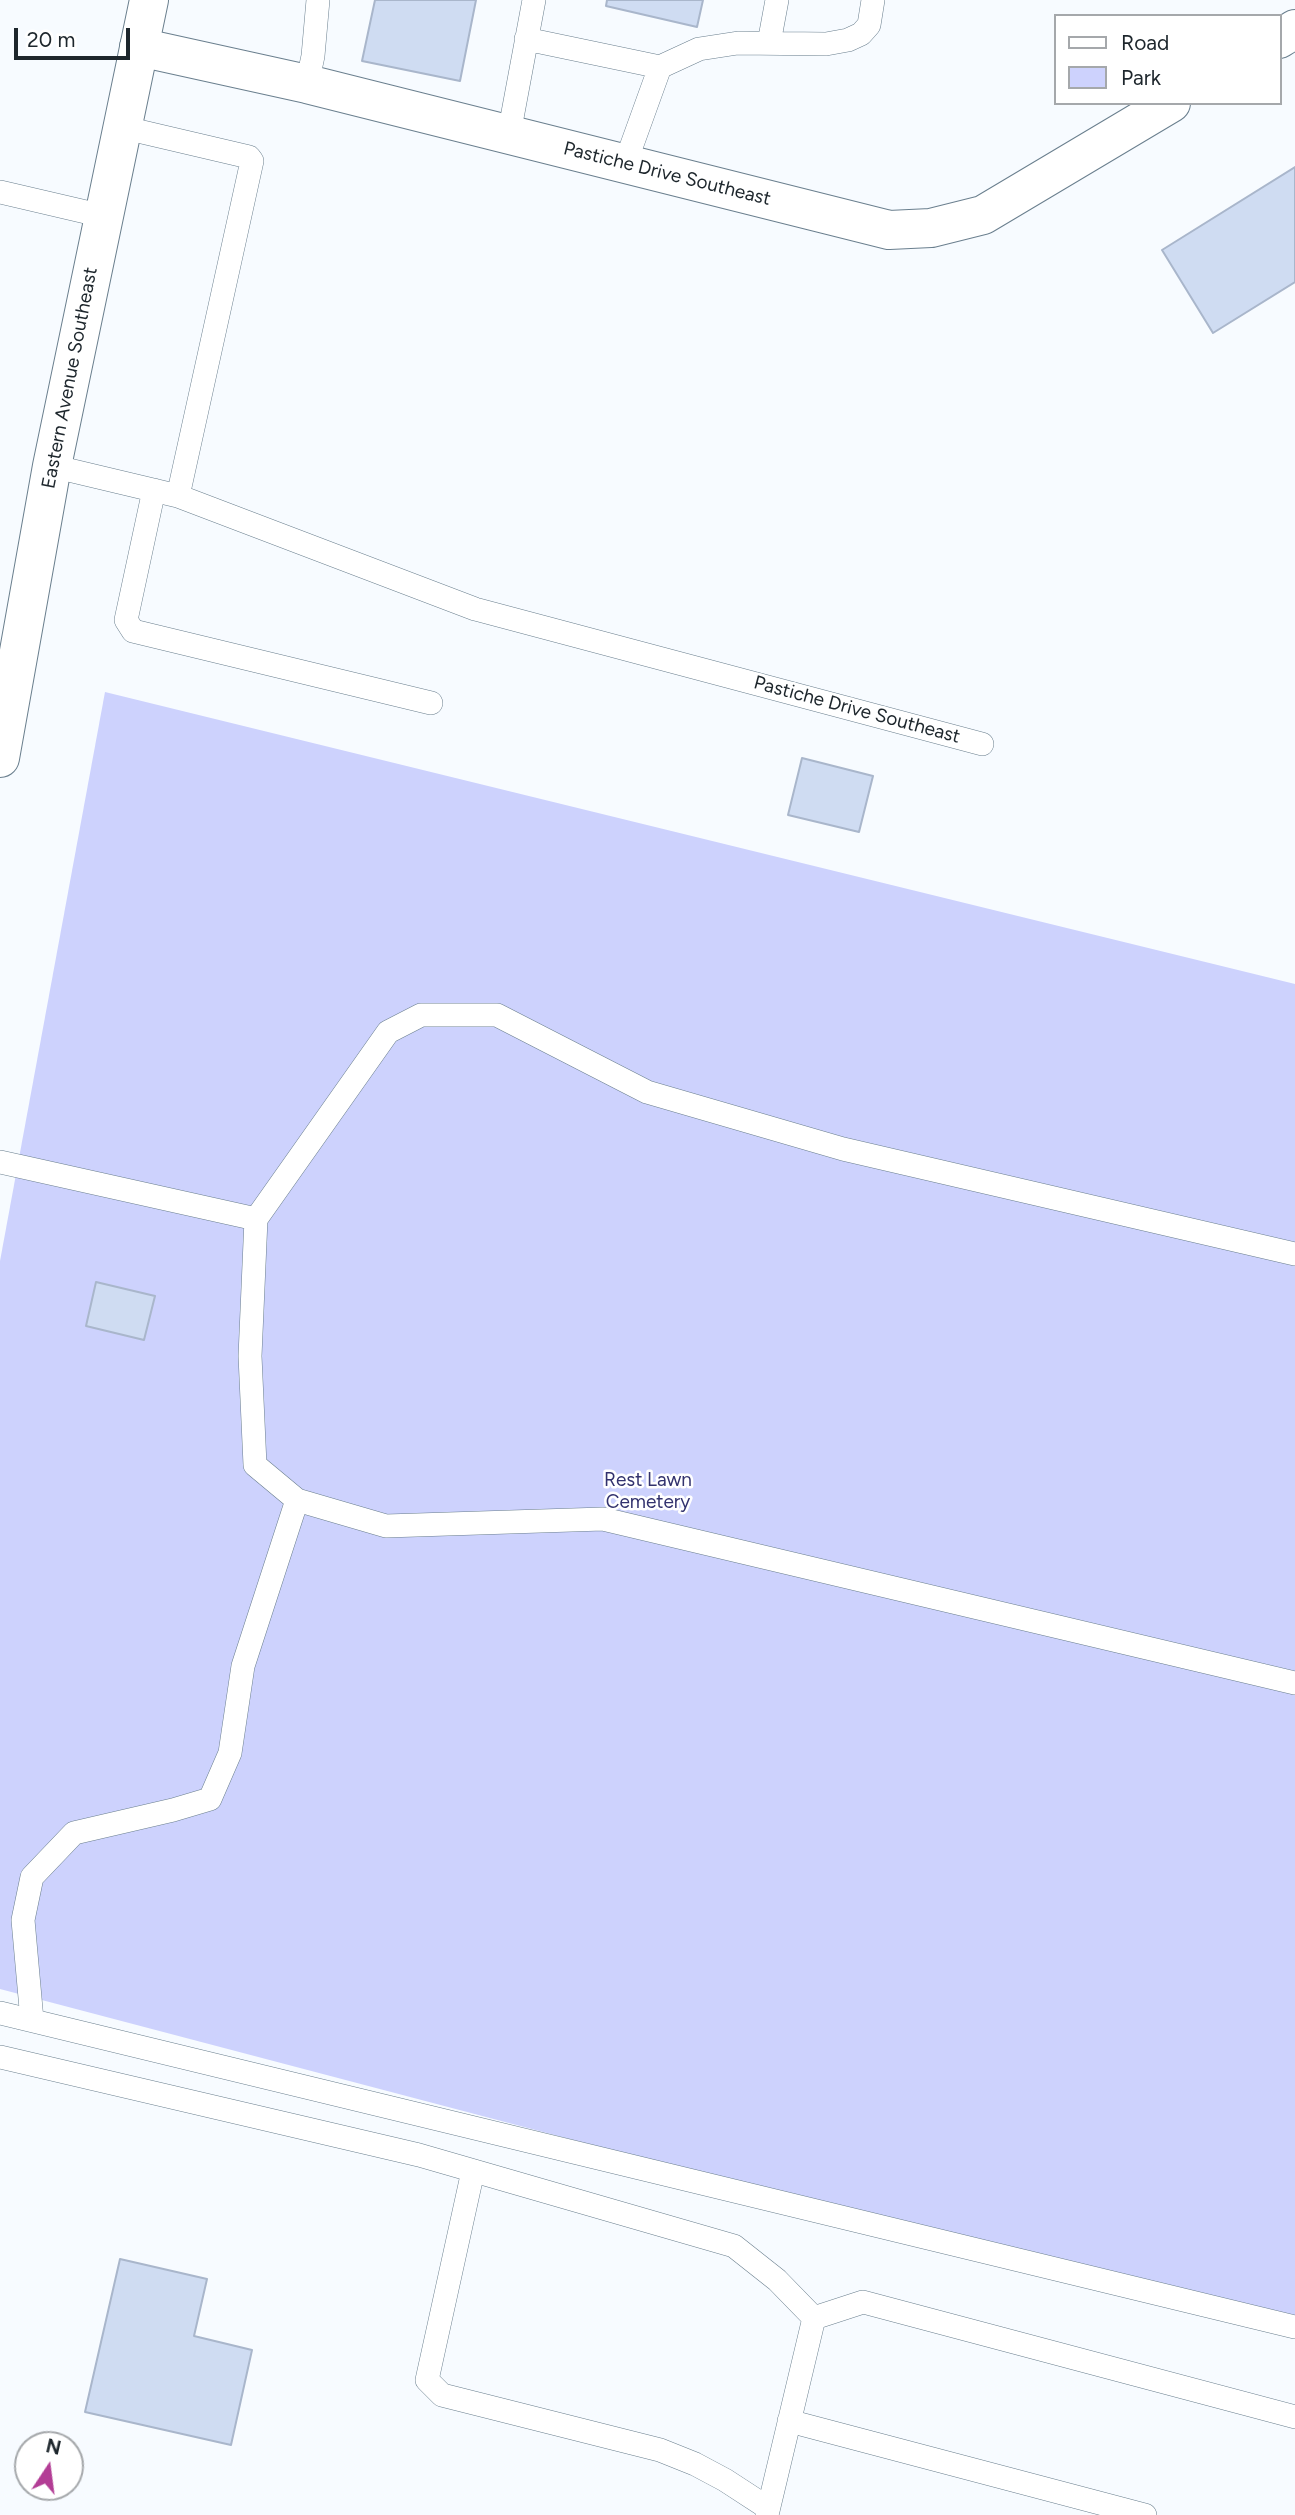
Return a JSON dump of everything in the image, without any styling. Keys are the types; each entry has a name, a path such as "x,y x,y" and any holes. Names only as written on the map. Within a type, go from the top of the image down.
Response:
{"street":[{"name":"Eastern Avenue Southeast","path":"0,758 52,466 149,0"},
{"name":"Pastiche Drive Southeast","path":"139,47 307,84 889,230 931,228 983,215 1168,105"}],"lane":[{"path":"307,84 313,56 318,0"},
{"path":"509,134 534,0"},
{"path":"769,43 777,0"},
{"path":"526,39 660,67 699,49 738,43 826,44 848,40 861,34 869,25 873,0"},
{"path":"625,164 660,67"},
{"path":"121,127 250,157 253,161 178,495"},
{"path":"1,199 103,216"},
{"name":"Pastiche Drive Southeast","path":"52,466 178,495 475,609 982,744"},
{"path":"154,490 126,620 133,631 431,703"},
{"path":"1295,1254 843,1149 673,1100 647,1092 497,1015 421,1015 388,1032 256,1219 250,1356 255,1465 297,1500 386,1525 603,1519 1295,1683"},
{"path":"0,1162 256,1219"},
{"path":"32,2020 23,1920 32,1877 74,1833 210,1799 230,1753 243,1666 297,1500"},
{"path":"0,2013 1295,2327"},
{"path":"0,2057 406,2152 734,2246 777,2280 814,2318"},
{"path":"473,2171 427,2380 442,2395 660,2451 695,2464 725,2480 768,2512 814,2318"},
{"path":"814,2318 863,2302 1295,2417"},
{"path":"789,2421 1145,2515"}],"green space":[{"name":"Rest Lawn Cemetery","path":"105,692 1295,984 1295,2330 0,1989 0,1261"}],"building":[{"path":"375,0 476,0 460,81 362,61"},
{"path":"607,0 703,0 697,27 606,6"},
{"path":"1295,167 1295,282 1213,333 1162,250"},
{"path":"802,758 873,776 859,832 788,815"},
{"path":"96,1282 155,1296 144,1340 86,1326"},
{"path":"120,2259 207,2279 194,2336 252,2350 231,2445 85,2412"}]}
